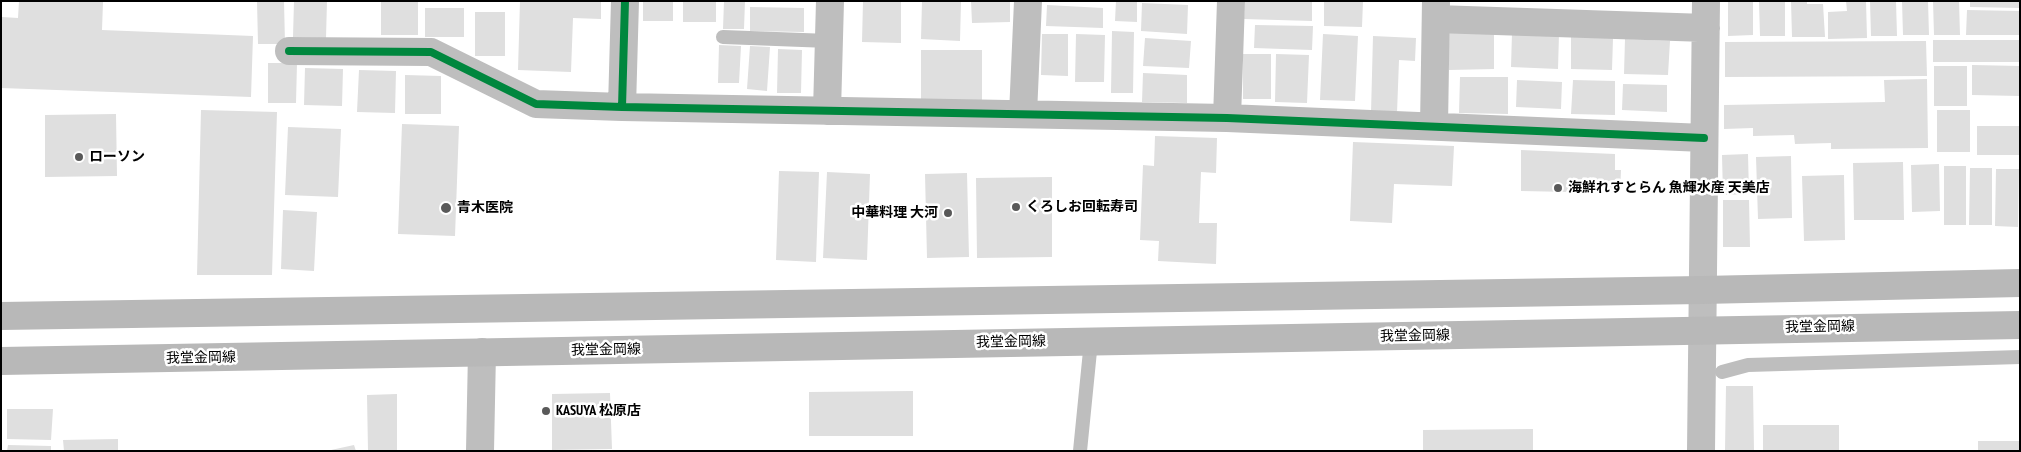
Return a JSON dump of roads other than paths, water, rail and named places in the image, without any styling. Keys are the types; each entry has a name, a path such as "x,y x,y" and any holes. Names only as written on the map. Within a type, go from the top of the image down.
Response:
{"main road":[{"path":"1,316 1702,290 2020,283"},
{"name":"我堂金岡線","path":"1,361 1658,332 1703,329 2020,325"}],"street":[{"path":"622,108 625,1"},
{"path":"827,111 830,1"},
{"path":"1023,114 1028,1"},
{"path":"1227,118 1231,1"},
{"path":"1701,451 1706,1"},
{"path":"1434,126 1436,10 1706,28"},
{"path":"290,51 431,52 536,104 622,108 1227,118 1704,138"},
{"path":"480,451 482,352"}],"lane":[{"path":"723,37 829,41"},
{"path":"1080,451 1091,341"},
{"path":"1722,372 1748,365 2020,357"}],"place":[{"name":"ローソン","path":"79,157"},
{"name":"海鮮れすとらん 魚輝水産 天美店","path":"1558,188"},
{"name":"くろしお回転寿司","path":"1016,207"},
{"name":"青木医院","path":"446,208"},
{"name":"中華料理 大河","path":"948,213"},
{"name":"KASUYA 松原店","path":"546,411"}]}
